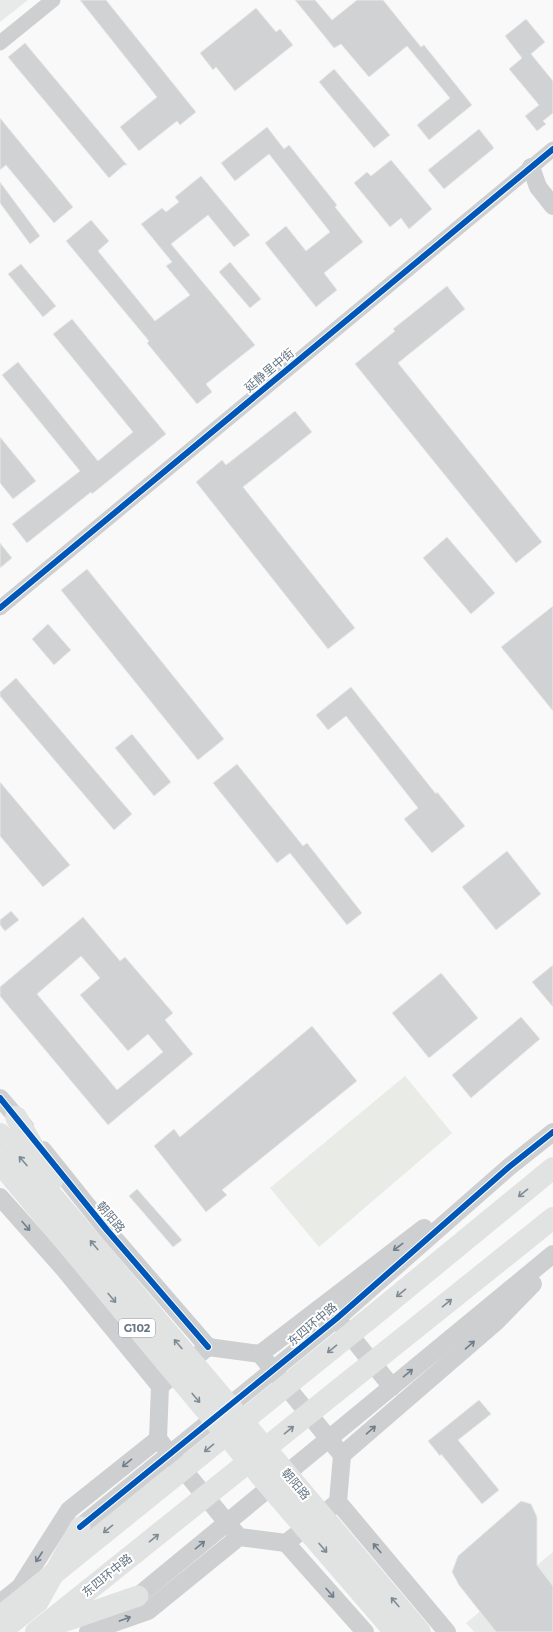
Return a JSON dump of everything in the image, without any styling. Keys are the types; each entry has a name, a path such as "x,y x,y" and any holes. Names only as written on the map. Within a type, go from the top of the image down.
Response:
{"highway":[{"path":"16,1117 68,1229"},
{"name":"朝阳路","path":"0,1134 68,1229 214,1419 270,1487 395,1632"},
{"name":"朝阳路","path":"0,1163 68,1229 230,1406 420,1632"},
{"path":"0,1617 374,1315 553,1168"},
{"path":"0,1187 68,1229"},
{"name":"东四环中路","path":"36,1632 553,1218"}],"main road":[{"name":"东四环中路","path":"1,1632 38,1602 80,1527"},
{"name":"东四环中路","path":"47,1632 56,1624 138,1596"}],"street":[{"path":"0,43 53,0"},
{"name":"延静里中街","path":"0,608 553,149"},
{"path":"531,167 538,187 553,206"},
{"name":"朝阳路","path":"0,1098 107,1230 208,1347"},
{"name":"东四环中路","path":"80,1527 336,1319 509,1167 553,1132"},
{"name":"东四环中路","path":"260,1354 457,1202 509,1167"},
{"path":"0,1197 64,1269 160,1386 158,1439 239,1537 286,1543 364,1632"},
{"path":"287,1473 553,1254"},
{"path":"342,1455 496,1322 553,1264"},
{"path":"336,1319 392,1387"},
{"path":"160,1386 208,1347 260,1354 342,1455 338,1502 447,1632"},
{"path":"0,1603 20,1586 69,1510 158,1439"},
{"name":"东四环中路","path":"138,1596 287,1473"},
{"path":"286,1543 338,1502"},
{"path":"88,1632 148,1611 239,1537"}],"shaded area":[{"path":"0,0 28,0 0,22"},
{"path":"405,1076 452,1133 319,1247 270,1188"},
{"path":"553,1552 553,1632 474,1632 466,1623"}],"building":[{"path":"80,0 106,0 196,112 180,125 177,121 139,151 120,127 157,97"},
{"path":"295,0 315,0 332,20 357,0 383,0 421,47 424,45 472,105 429,140 417,125 450,98 407,46 369,77 341,44 334,48"},
{"path":"256,8 276,32 280,29 293,45 235,91 216,67 213,70 200,53"},
{"path":"526,19 545,42 531,54 553,81 553,113 543,121 546,124 537,131 525,116 539,105 509,69 522,58 505,36"},
{"path":"25,43 127,165 124,165 109,178 8,57"},
{"path":"334,69 390,135 374,148 319,82"},
{"path":"0,118 73,207 54,223 6,165 0,170"},
{"path":"267,127 284,149 289,145 337,205 335,207 363,242 324,273 337,290 316,307 265,243 286,226 306,251 330,232 269,154 235,181 221,163"},
{"path":"479,129 494,148 444,189 428,170"},
{"path":"391,160 432,209 409,229 401,218 390,227 354,183 367,172 371,176"},
{"path":"201,176 250,235 234,247 208,215 171,244 255,345 206,384 212,392 197,404 147,343 149,341 66,241 91,220 109,241 98,251 155,321 190,295 166,266 172,262 141,224 162,208 166,212 179,202 175,197"},
{"path":"0,182 40,236 30,244 0,203"},
{"path":"230,262 261,299 250,308 219,272"},
{"path":"21,264 56,306 43,317 8,274"},
{"path":"447,286 465,309 398,363 542,542 516,563 355,364 395,331 393,329"},
{"path":"72,319 166,434 92,494 91,492 27,543 12,524 80,471 2,375 18,362 98,461 133,432 53,334"},
{"path":"295,411 312,432 243,487 355,628 328,649 196,482 222,460 226,465"},
{"path":"0,437 36,481 13,499 0,483"},
{"path":"447,537 495,593 471,614 423,558"},
{"path":"0,543 12,558 0,568"},
{"path":"87,569 224,739 198,760 61,590"},
{"path":"553,606 553,711 501,647"},
{"path":"48,624 71,650 54,665 32,639"},
{"path":"16,678 132,814 114,830 0,696 0,692"},
{"path":"351,687 436,794 437,792 465,826 432,853 404,819 418,808 346,716 328,730 316,715"},
{"path":"132,734 171,782 154,796 115,748"},
{"path":"237,764 303,846 307,843 362,913 347,925 290,853 277,863 213,783"},
{"path":"0,782 70,865 43,887 0,836"},
{"path":"507,851 541,894 496,930 462,887"},
{"path":"11,911 19,920 5,931 0,925 0,920"},
{"path":"83,917 120,961 125,957 173,1013 165,1020 193,1054 108,1125 0,996 0,987","holes":["81,956 100,978 80,995 128,1051 148,1034 163,1052 117,1090 37,994"]},
{"path":"553,965 553,1007 532,982"},
{"path":"441,973 478,1018 429,1058 392,1013"},
{"path":"521,1017 540,1039 471,1098 452,1075"},
{"path":"312,1026 357,1081 222,1190 227,1195 206,1212 154,1146 174,1129 180,1137"},
{"path":"137,1189 182,1240 173,1247 129,1196"},
{"path":"479,1400 491,1414 458,1440 499,1490 482,1504 441,1454 440,1456 428,1441"},
{"path":"521,1501 531,1504 537,1517 537,1565 553,1586 553,1632 496,1632 459,1585 452,1572 458,1556"}],"cycle path":[{"path":"0,608 553,149"},
{"path":"0,1098 107,1230 208,1347"},
{"path":"80,1527 336,1319 509,1167 553,1132"}]}
